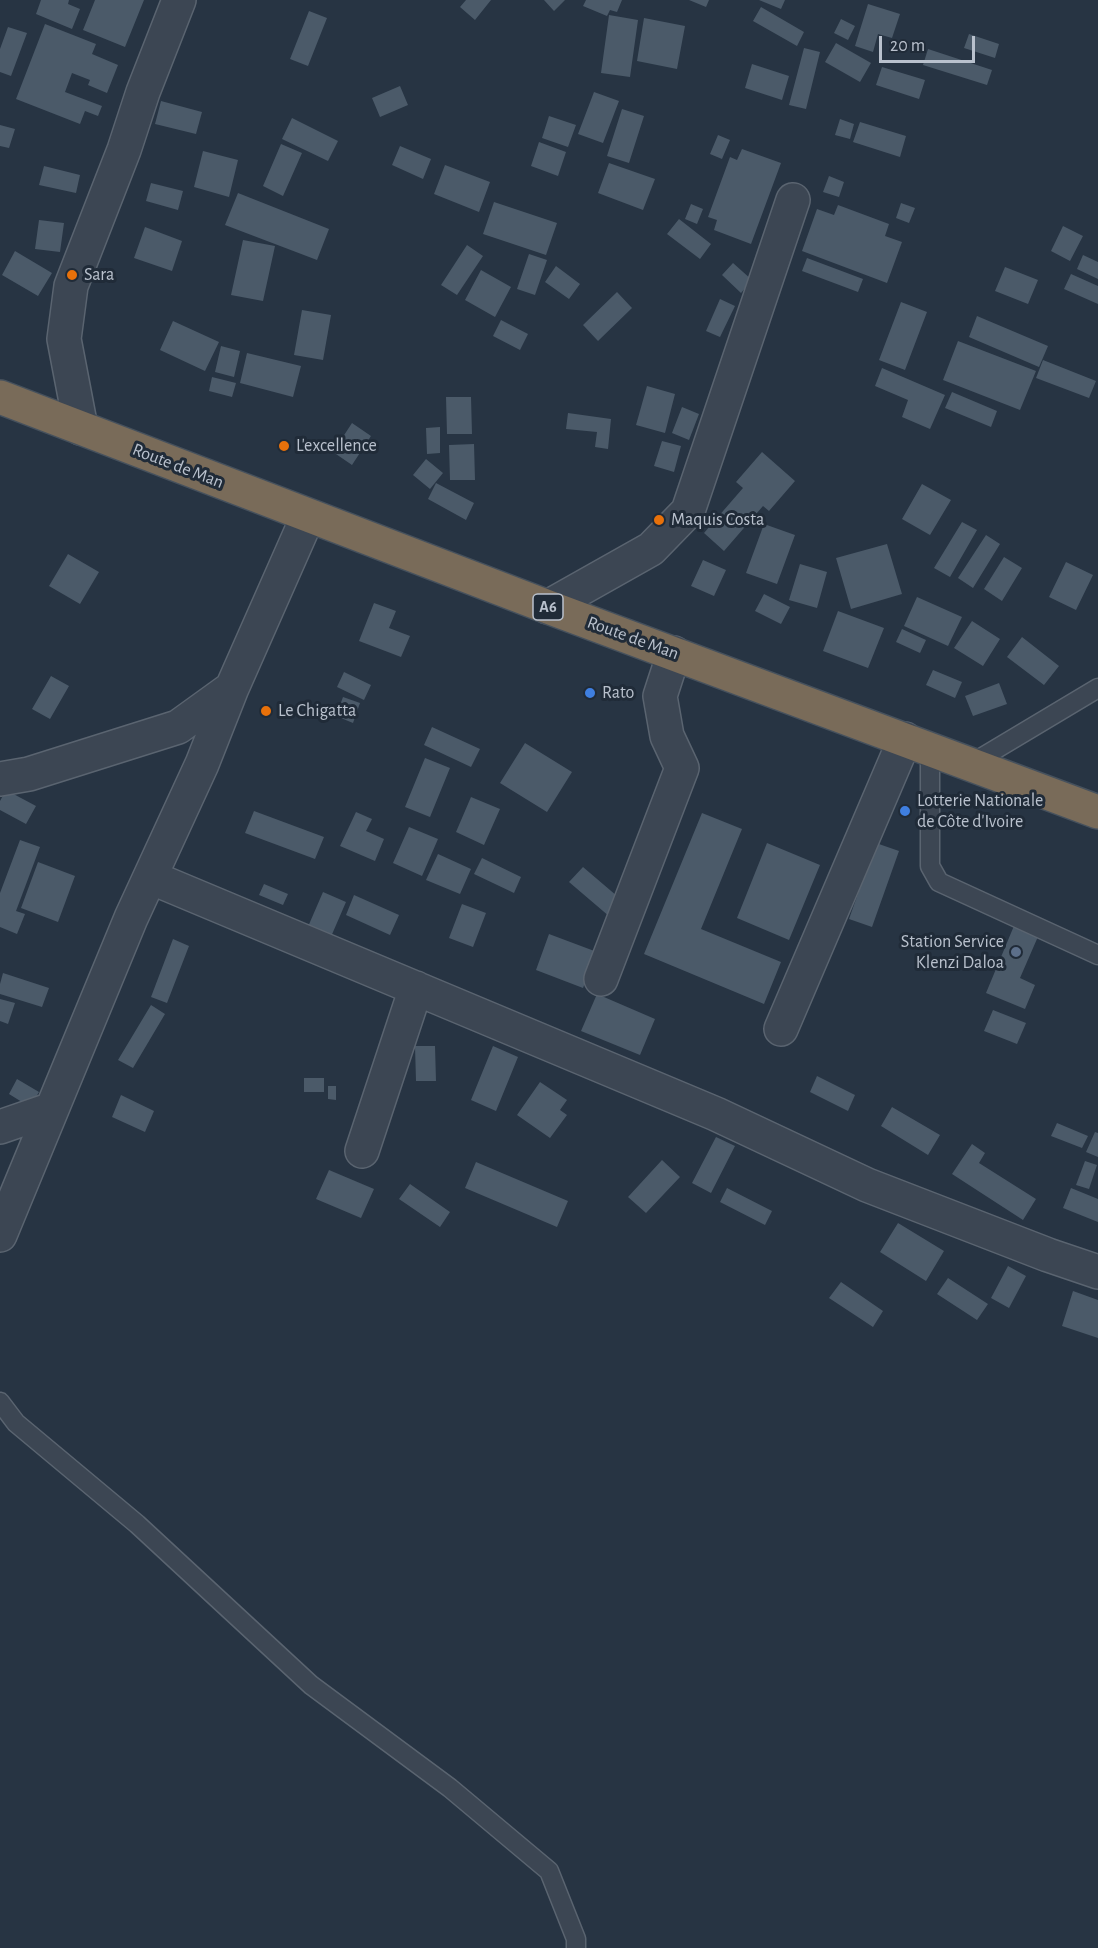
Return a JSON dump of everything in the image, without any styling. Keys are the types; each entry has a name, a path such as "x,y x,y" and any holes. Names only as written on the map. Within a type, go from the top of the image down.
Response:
{"highway":[{"name":"Route de Man","path":"0,397 548,607 1098,812"}],"street":[{"path":"81,428 64,339 71,286 124,150 142,92 179,0"},
{"path":"548,607 651,549 687,512 794,200"},
{"path":"0,1235 130,918 202,764 232,688 308,516"},
{"path":"602,979 682,768 667,736 660,696 674,653"},
{"path":"0,779 29,774 178,727 232,688"},
{"path":"781,1029 918,744"},
{"path":"150,877 716,1114 867,1185 1098,1272"},
{"path":"362,1151 416,988"},
{"path":"0,1127 52,1109"}],"lane":[{"path":"971,764 1098,688"},
{"path":"918,744 930,866 939,882 1098,955"},
{"path":"0,1402 15,1423 137,1524 311,1685 450,1788 549,1871 576,1939 576,1948"}],"building":[{"path":"41,0 69,0 68,4 80,9 72,29 36,14"},
{"path":"95,0 144,0 125,47 83,30"},
{"path":"466,0 491,0 475,20 460,7"},
{"path":"544,0 565,0 554,11"},
{"path":"586,0 622,0 617,12 610,10 607,16 583,6"},
{"path":"689,0 709,0 706,7"},
{"path":"759,0 785,0 781,9"},
{"path":"868,4 900,14 892,38 878,34 873,52 855,46"},
{"path":"761,7 804,32 797,46 753,21"},
{"path":"309,11 327,18 308,66 290,59"},
{"path":"609,15 638,20 630,77 601,73"},
{"path":"644,18 685,26 677,69 637,61"},
{"path":"841,19 855,26 848,40 834,33"},
{"path":"45,24 96,44 92,54 118,65 107,93 88,85 90,80 72,73 65,92 102,106 98,116 85,111 80,124 16,99"},
{"path":"8,27 27,33 11,76 0,72 0,49"},
{"path":"969,34 999,44 995,58 964,48"},
{"path":"836,43 871,63 860,82 825,62"},
{"path":"804,48 820,52 806,109 789,105"},
{"path":"928,49 992,70 987,85 923,65"},
{"path":"752,64 789,76 782,100 745,88"},
{"path":"882,67 925,80 919,99 876,85"},
{"path":"400,86 408,105 380,117 372,98"},
{"path":"594,92 619,101 603,143 578,134"},
{"path":"161,101 202,112 196,134 155,124"},
{"path":"622,109 644,116 629,163 607,156"},
{"path":"549,116 576,125 568,147 542,138"},
{"path":"292,118 338,141 328,161 282,139"},
{"path":"840,119 854,124 850,139 835,135"},
{"path":"860,122 906,136 900,157 853,142"},
{"path":"0,125 15,129 9,148 0,146"},
{"path":"718,135 730,140 722,159 710,154"},
{"path":"539,142 566,152 558,176 531,166"},
{"path":"281,144 302,153 283,196 263,186"},
{"path":"400,146 431,159 423,179 392,165"},
{"path":"742,149 781,163 751,244 714,230 717,220 708,217 730,157 737,160"},
{"path":"203,151 238,160 229,197 194,187"},
{"path":"609,163 655,179 643,210 598,193"},
{"path":"445,165 490,182 479,212 434,194"},
{"path":"44,166 80,175 76,193 39,185"},
{"path":"829,176 844,182 839,197 823,192"},
{"path":"151,183 183,191 178,210 146,201"},
{"path":"238,193 329,229 317,260 225,225"},
{"path":"494,202 557,223 546,255 483,234"},
{"path":"901,203 915,208 909,223 896,218"},
{"path":"691,204 703,209 697,224 685,219"},
{"path":"838,205 889,224 885,236 902,242 887,283 802,251 817,209 834,215"},
{"path":"679,219 711,244 700,259 667,234"},
{"path":"39,220 64,223 60,252 35,249"},
{"path":"1063,226 1083,236 1070,261 1051,251"},
{"path":"145,227 182,241 172,271 134,258"},
{"path":"243,240 275,246 263,301 231,295"},
{"path":"467,245 483,256 457,295 441,285"},
{"path":"15,251 52,273 38,296 2,275"},
{"path":"529,254 547,260 535,295 517,289"},
{"path":"1083,255 1098,262 1098,279 1077,269"},
{"path":"807,258 863,279 858,292 802,271"},
{"path":"733,263 752,280 741,293 722,275"},
{"path":"556,266 580,284 569,299 545,282"},
{"path":"1005,267 1038,280 1028,304 995,291"},
{"path":"481,270 511,287 495,317 465,300"},
{"path":"1071,274 1098,286 1098,304 1064,289"},
{"path":"617,292 632,308 598,341 583,325"},
{"path":"720,299 735,306 720,337 706,331"},
{"path":"901,302 927,312 905,370 879,360"},
{"path":"302,310 331,315 323,360 294,355"},
{"path":"977,316 1048,346 1039,367 969,337"},
{"path":"501,320 528,334 520,350 493,336"},
{"path":"173,321 219,342 205,371 160,350"},
{"path":"958,341 1036,371 1020,410 943,380"},
{"path":"221,346 240,351 234,377 215,372"},
{"path":"247,353 301,366 293,397 240,383"},
{"path":"1043,360 1096,381 1089,398 1036,378"},
{"path":"882,368 945,395 930,429 902,417 908,400 875,386"},
{"path":"212,377 236,383 232,397 209,391"},
{"path":"647,386 675,394 665,433 636,425"},
{"path":"952,392 997,411 991,427 945,408"},
{"path":"446,397 471,397 472,434 447,434"},
{"path":"682,407 699,414 689,440 672,433"},
{"path":"568,413 611,419 608,449 595,447 597,432 566,429"},
{"path":"352,423 371,436 352,465 333,452"},
{"path":"440,427 440,453 427,454 426,428"},
{"path":"662,441 681,446 674,472 654,466"},
{"path":"474,444 475,480 450,480 449,445"},
{"path":"762,452 795,481 769,511 763,506 724,551 704,533 743,488 736,482"},
{"path":"426,459 443,473 430,489 413,475"},
{"path":"436,483 474,503 466,520 428,499"},
{"path":"922,484 951,500 930,535 902,519"},
{"path":"962,522 977,530 950,577 934,568"},
{"path":"764,524 795,535 777,584 746,573"},
{"path":"986,535 1000,544 973,588 958,578"},
{"path":"887,544 902,594 851,609 836,558"},
{"path":"68,554 99,572 80,604 49,586"},
{"path":"1004,557 1022,568 1002,601 984,589"},
{"path":"703,560 726,570 714,596 691,586"},
{"path":"1066,562 1093,575 1076,610 1049,597"},
{"path":"800,564 827,572 817,608 789,600"},
{"path":"764,594 790,607 781,624 755,611"},
{"path":"917,597 962,617 948,646 904,626"},
{"path":"374,603 396,611 389,628 410,636 401,657 359,641"},
{"path":"838,611 884,628 868,668 823,651"},
{"path":"972,621 1000,639 983,666 954,648"},
{"path":"902,629 926,640 920,653 896,642"},
{"path":"1022,637 1059,666 1044,685 1007,657"},
{"path":"933,670 962,682 955,698 926,685"},
{"path":"344,672 371,685 364,700 337,687"},
{"path":"51,676 69,686 50,719 32,709"},
{"path":"999,683 1007,704 973,716 965,696"},
{"path":"343,697 360,703 353,723 336,716"},
{"path":"432,727 480,749 471,767 424,745"},
{"path":"525,743 572,772 547,812 500,783"},
{"path":"425,758 450,768 430,817 405,807"},
{"path":"6,790 36,806 26,824 0,810 0,801"},
{"path":"471,797 500,809 484,845 456,832"},
{"path":"254,811 324,837 315,859 245,833"},
{"path":"356,812 372,819 366,831 384,839 375,861 340,846"},
{"path":"702,813 742,829 701,929 781,962 764,1004 644,954"},
{"path":"409,827 438,839 422,876 393,863"},
{"path":"20,840 40,847 16,911 25,914 17,934 0,927 0,893"},
{"path":"767,843 820,865 789,940 737,918"},
{"path":"876,843 899,851 872,927 849,919"},
{"path":"438,854 471,869 460,894 426,880"},
{"path":"482,858 521,877 514,893 474,874"},
{"path":"38,862 75,876 58,922 21,908"},
{"path":"583,867 624,902 610,917 569,882"},
{"path":"264,884 288,894 283,905 259,895"},
{"path":"323,892 346,902 330,939 307,929"},
{"path":"354,895 399,915 390,935 346,915"},
{"path":"462,904 486,913 473,947 449,938"},
{"path":"1016,921 1040,932 1020,978 1035,985 1025,1009 986,993"},
{"path":"549,934 597,952 583,988 536,970"},
{"path":"173,939 189,946 167,1003 151,997"},
{"path":"3,973 49,988 42,1007 0,994"},
{"path":"597,994 655,1019 640,1055 581,1031"},
{"path":"0,999 15,1003 8,1024 0,1021"},
{"path":"151,1005 165,1014 133,1068 118,1060"},
{"path":"993,1010 1026,1023 1017,1044 984,1031"},
{"path":"415,1046 435,1046 436,1081 416,1081"},
{"path":"493,1046 518,1057 496,1111 471,1100"},
{"path":"817,1076 855,1095 848,1111 810,1092"},
{"path":"304,1078 324,1078 324,1092 304,1092"},
{"path":"17,1079 39,1092 30,1107 9,1094"},
{"path":"540,1082 567,1100 560,1110 567,1115 550,1138 517,1115"},
{"path":"328,1086 336,1086 336,1100 328,1099"},
{"path":"121,1095 154,1111 145,1132 112,1117"},
{"path":"892,1107 940,1135 928,1155 881,1126"},
{"path":"1057,1123 1088,1136 1082,1148 1051,1136"},
{"path":"1095,1132 1098,1133 1098,1157 1086,1152"},
{"path":"716,1137 735,1146 711,1193 692,1183"},
{"path":"972,1144 985,1153 979,1163 1036,1199 1023,1220 952,1174"},
{"path":"662,1160 680,1177 646,1213 628,1197"},
{"path":"1085,1161 1097,1165 1089,1189 1076,1185"},
{"path":"476,1162 568,1201 557,1227 465,1188"},
{"path":"329,1170 374,1189 361,1218 316,1199"},
{"path":"410,1184 450,1212 440,1227 399,1199"},
{"path":"727,1188 772,1211 765,1225 720,1202"},
{"path":"1071,1188 1098,1199 1098,1222 1063,1208"},
{"path":"898,1223 944,1251 926,1281 880,1252"},
{"path":"1008,1266 1026,1276 1009,1308 991,1298"},
{"path":"948,1278 988,1304 977,1320 937,1294"},
{"path":"841,1282 883,1311 873,1327 829,1298"},
{"path":"1073,1291 1098,1300 1098,1338 1062,1326"}],"place":[{"name":"Sara","path":"72,275"},
{"name":"L'excellence","path":"284,446"},
{"name":"Maquis Costa","path":"659,520"},
{"name":"Rato","path":"590,693"},
{"name":"Le Chigatta","path":"266,711"},
{"name":"Lotterie Nationale de Côte d'Ivoire","path":"905,811"},
{"name":"Station Service Klenzi Daloa","path":"1016,952"}]}
